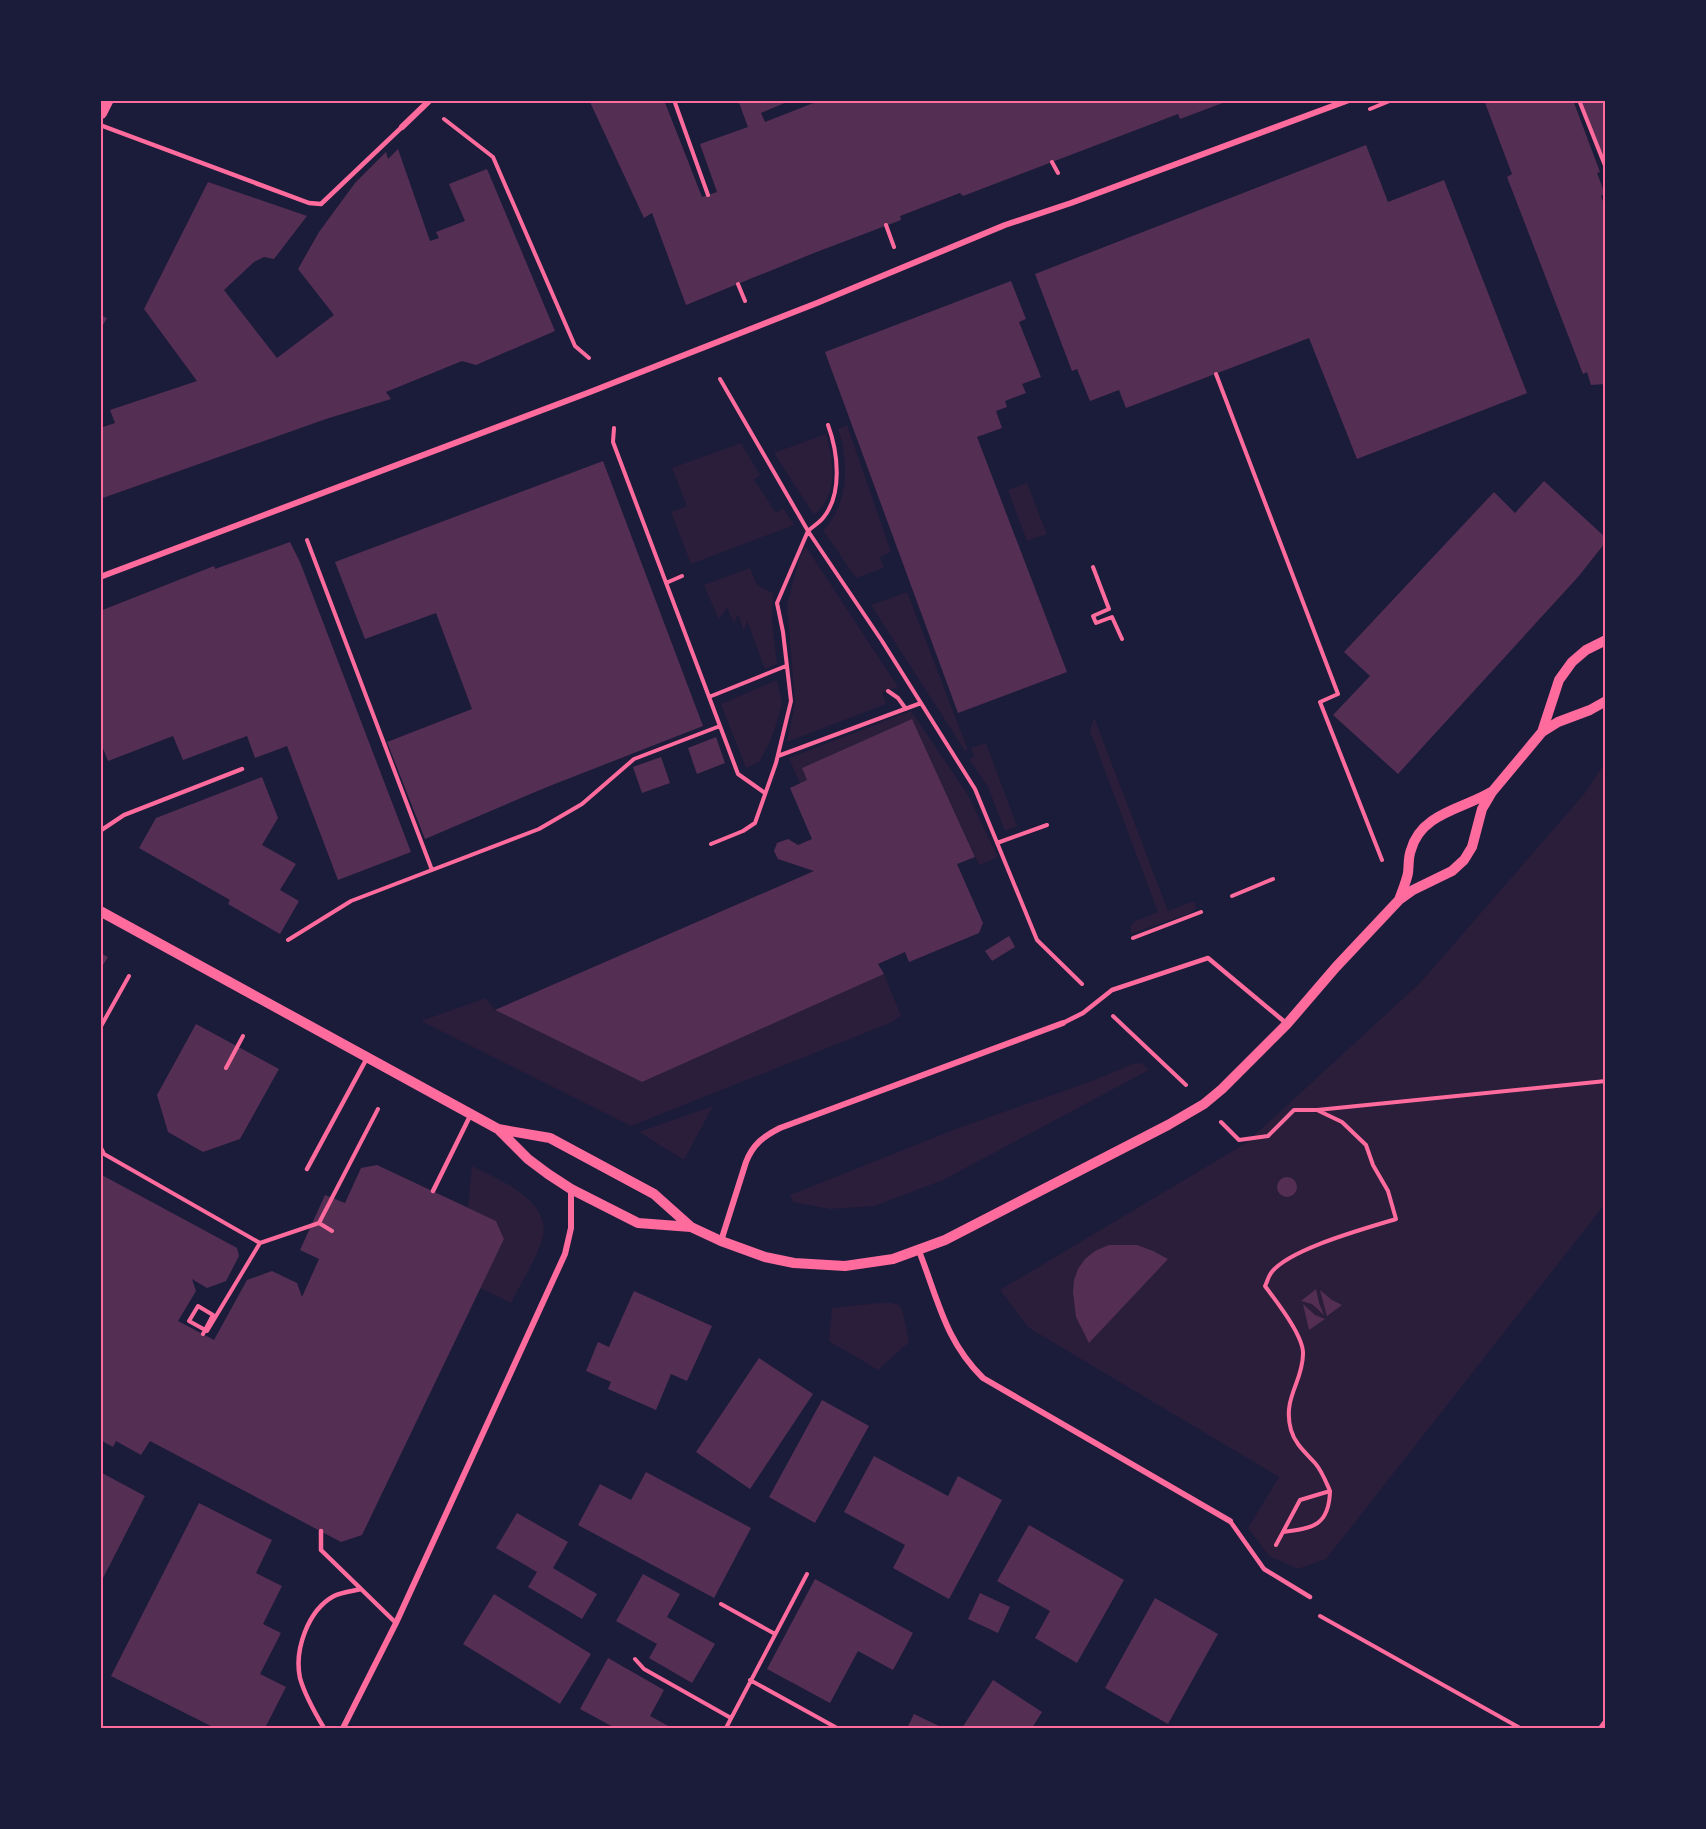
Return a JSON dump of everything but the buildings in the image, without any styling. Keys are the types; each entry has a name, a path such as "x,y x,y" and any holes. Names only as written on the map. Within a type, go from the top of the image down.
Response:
{"main road":[{"path":"100,112 106,100"}],"street":[{"path":"402,127 430,100"},
{"path":"100,578 610,384 817,303 1005,225 1071,204 1349,100"},
{"path":"1542,732 1559,680 1572,662 1605,640"},
{"path":"498,1129 550,1138 654,1194 691,1227 765,1257 794,1263 845,1266 876,1262 919,1251 1037,1194 1204,1104 1238,1075 1287,1024 1336,967 1399,900 1413,890 1452,871 1464,860 1472,847 1482,809 1492,792 1542,732 1558,722 1590,710 1605,701"},
{"path":"1399,900 1408,873 1411,849 1430,821 1442,813 1476,801 1492,792"},
{"path":"100,911 498,1129 528,1159 571,1189 638,1223 691,1227"},
{"path":"721,1241 746,1162 761,1139 780,1128 1064,1023"},
{"path":"344,1728 396,1623 565,1254 571,1228 571,1189"},
{"path":"919,1251 951,1337 960,1353 983,1378 1230,1521"}],"lane":[{"path":"100,125 309,203 321,204 402,127"},
{"path":"100,831 124,815 242,769"},
{"path":"1064,1023 1112,990 1208,958 1287,1024"},
{"path":"307,1169 368,1058"},
{"path":"433,1191 471,1114"},
{"path":"1230,1521 1264,1569 1311,1597"},
{"path":"321,1532 321,1550 396,1623"},
{"path":"324,1728 310,1704 300,1676 300,1649 308,1626 320,1606 335,1596 361,1589"}],"path":[{"path":"674,100 708,195"},
{"path":"1579,100 1605,168"},
{"path":"436,113 493,158 575,346 589,358"},
{"path":"1052,162 1058,174"},
{"path":"1605,179 1605,185"},
{"path":"738,284 745,301"},
{"path":"1216,374 1338,694 1320,702 1386,869"},
{"path":"720,380 808,531 975,789 1037,940 1082,984"},
{"path":"711,844 743,831 755,823 777,756 791,701 783,632 777,603 808,531 823,518 833,496 836,447 828,425"},
{"path":"614,428 613,442 738,774 765,793"},
{"path":"307,540 432,870"},
{"path":"1093,567 1109,609 1093,616 1096,623 1113,617 1122,639"},
{"path":"666,583 682,576"},
{"path":"709,697 786,666"},
{"path":"888,691 898,698 906,709"},
{"path":"777,756 921,703"},
{"path":"288,940 351,901 539,829 582,804 634,759 720,726"},
{"path":"997,843 1047,825"},
{"path":"1232,896 1274,879"},
{"path":"1133,938 1201,912"},
{"path":"100,1028 129,976"},
{"path":"1112,1016 1186,1084"},
{"path":"226,1068 243,1036"},
{"path":"1220,1121 1239,1140 1268,1136 1294,1110 1317,1110 1605,1081"},
{"path":"203,1334 213,1315 198,1306 189,1321 207,1331 260,1243 319,1223 378,1109"},
{"path":"1283,1532 1315,1525 1329,1507 1330,1491 1320,1472 1301,1450 1291,1429 1289,1400 1300,1373 1304,1352 1293,1326 1265,1287 1271,1273 1313,1246 1396,1219 1388,1191 1373,1165 1366,1145 1342,1122 1317,1110"},
{"path":"100,1146 104,1154 260,1243"},
{"path":"319,1223 332,1231"},
{"path":"1276,1545 1300,1500 1330,1491"},
{"path":"726,1728 807,1574"},
{"path":"722,1604 775,1634"},
{"path":"1319,1615 1520,1728"},
{"path":"635,1659 645,1669 731,1718"},
{"path":"750,1680 837,1728"},
{"path":"1600,1728 1605,1720"}],"shaded area":[{"path":"847,425 891,552 880,557 884,568 856,578 823,530 832,520 842,496 845,468 842,441 838,429"},
{"path":"826,434 832,466 831,488 822,507 814,515 774,453"},
{"path":"741,443 760,475 754,480 776,513 783,508 794,525 691,564 671,512 687,506 672,468"},
{"path":"1027,483 1047,534 1027,541 1008,490"},
{"path":"806,547 898,687 882,693 886,704 787,742 795,703 787,605 800,556"},
{"path":"750,568 757,585 773,593 772,622 777,664 765,669 747,621 744,631 738,614 734,624 727,607 719,620 704,585"},
{"path":"907,592 968,750 965,751 871,605"},
{"path":"777,680 782,704 776,725 759,762 746,768 721,704"},
{"path":"911,711 968,795 998,857 979,865 912,719 802,768 807,780 800,784 789,758"},
{"path":"1094,717 1168,911 1195,902 1196,909 1190,913 1131,934 1131,925 1158,912 1090,731"},
{"path":"986,743 1017,826 1005,831 988,787 969,759 974,757 971,748"},
{"path":"1605,762 1605,1204 1326,1559 1298,1569 1269,1556 1248,1528 1279,1477 1029,1328 1000,1290 1246,1143 1420,983 1585,793"},
{"path":"884,974 901,1016 890,1023 631,1126 421,1021 486,998 495,1010 642,1082"},
{"path":"1141,1063 1149,1070 943,1180 874,1206 830,1209 793,1202 790,1195 961,1127 1095,1080 1132,1064"},
{"path":"713,1106 684,1160 639,1132"},
{"path":"472,1166 520,1192 538,1211 543,1223 543,1236 538,1251 511,1303 480,1288 504,1239 496,1221 468,1208"},
{"path":"880,1303 899,1305 909,1342 878,1370 829,1341 832,1308"}]}
